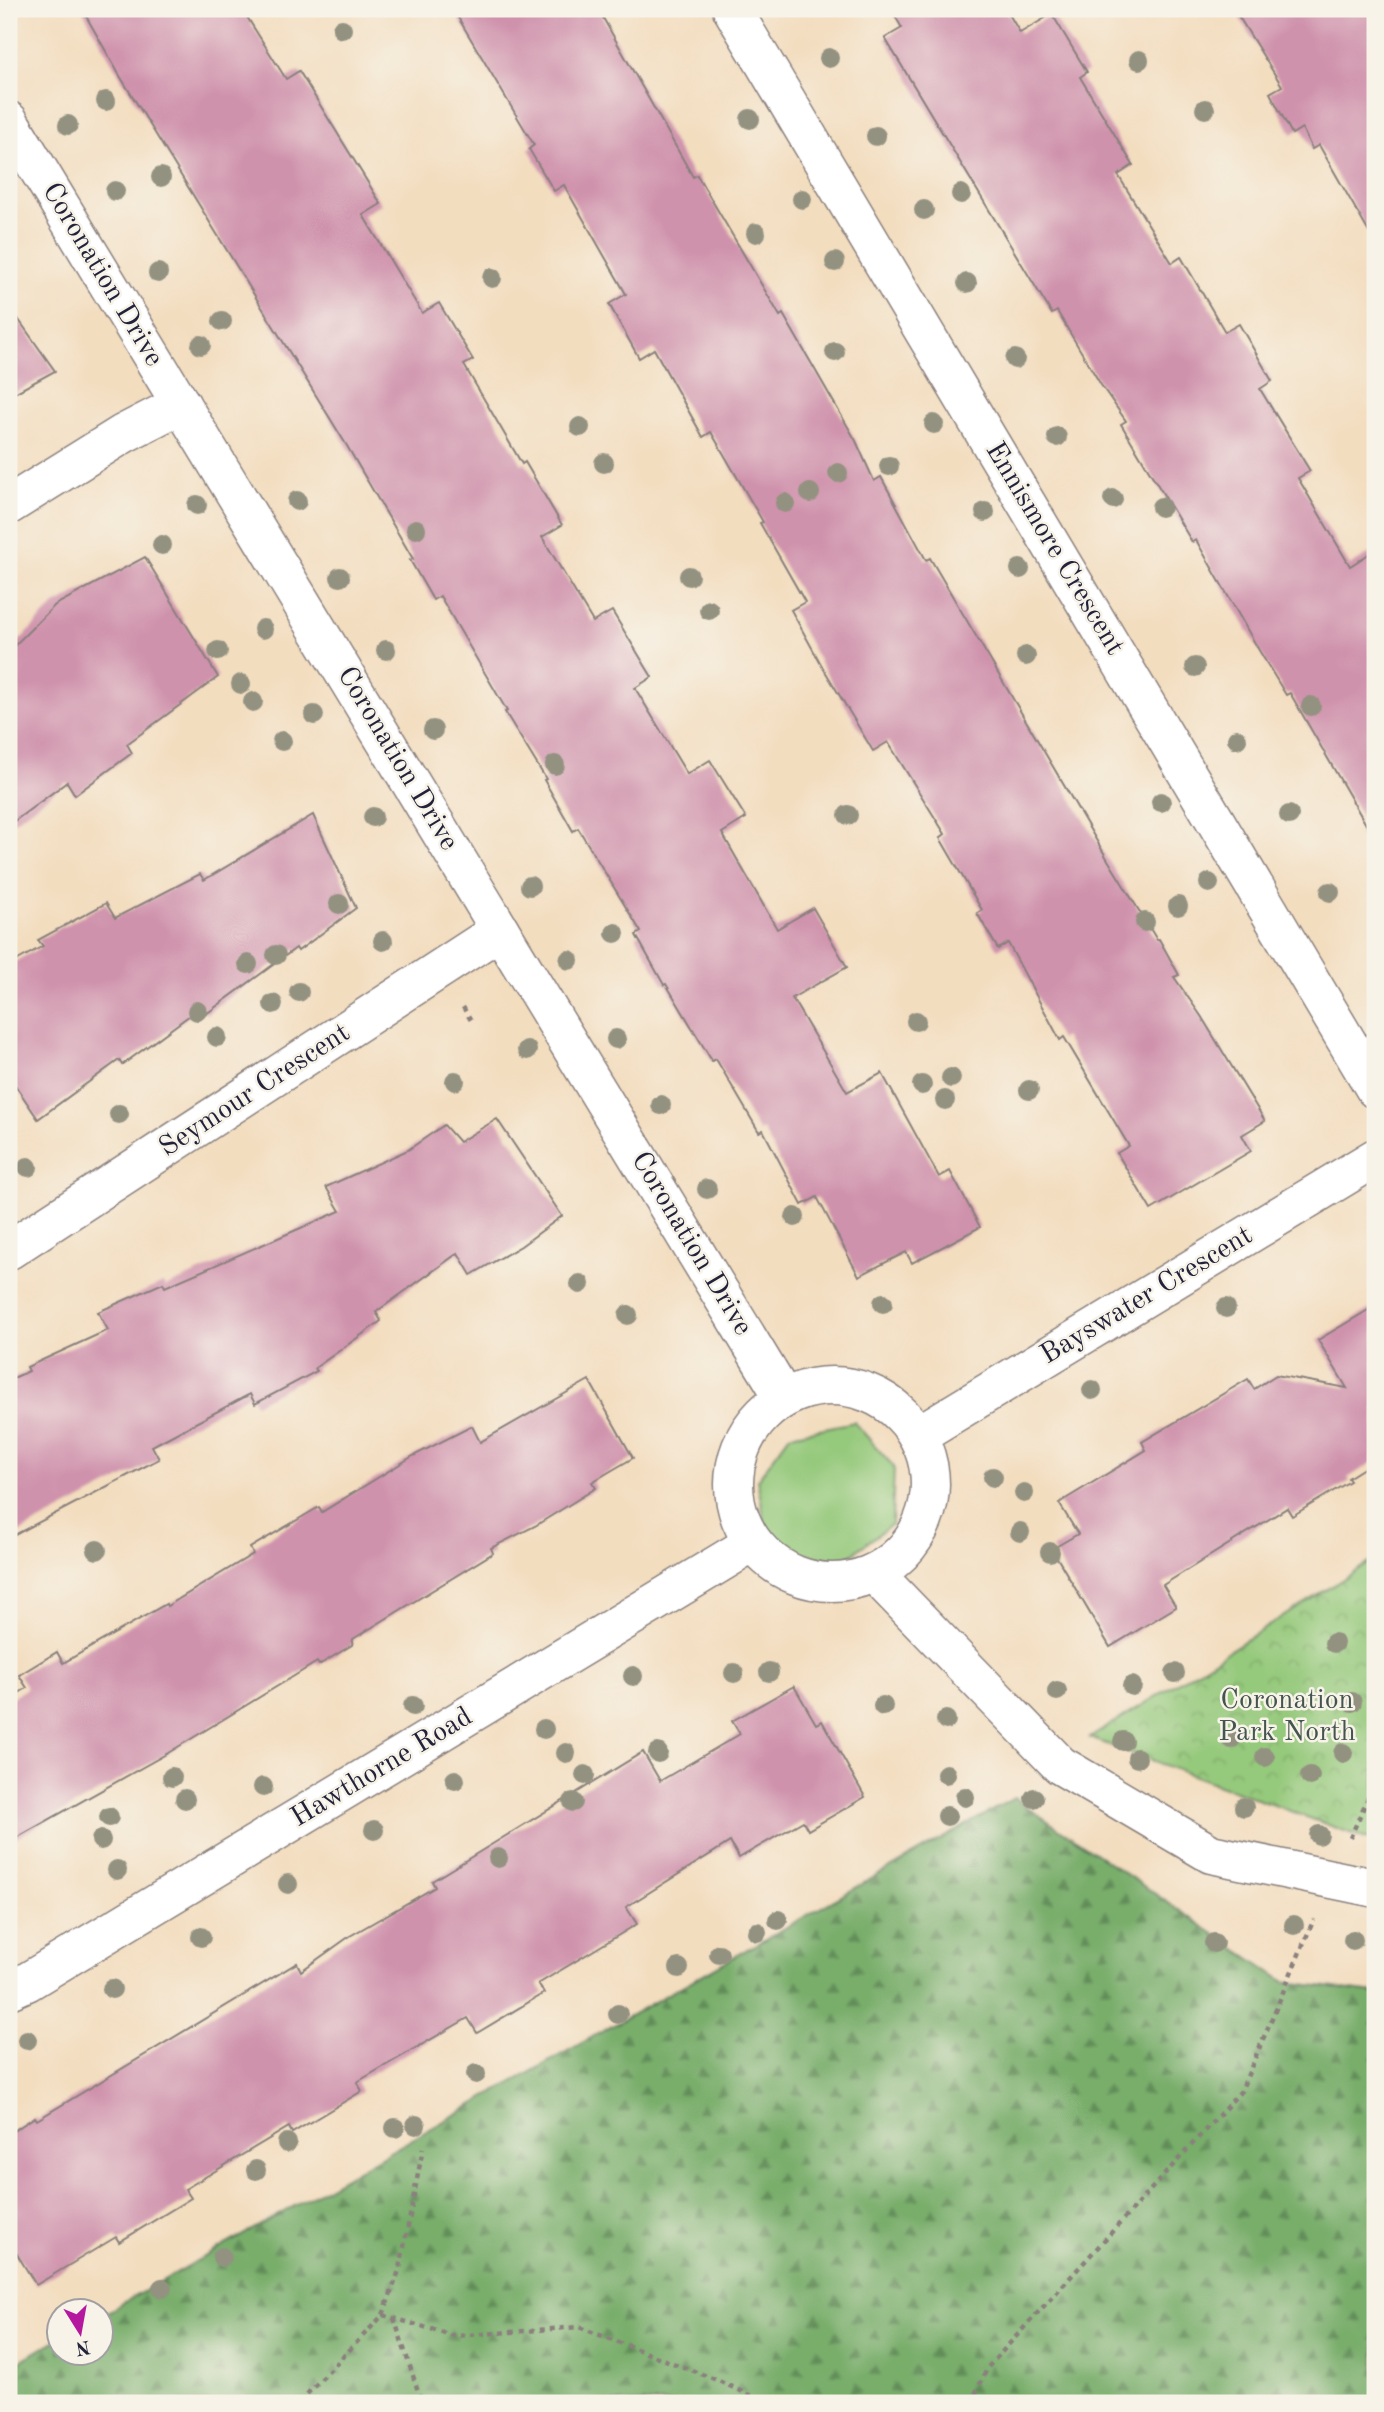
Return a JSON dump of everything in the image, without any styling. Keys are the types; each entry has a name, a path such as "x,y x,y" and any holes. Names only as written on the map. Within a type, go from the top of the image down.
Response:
{"street":[{"name":"Ennismore Crescent","path":"732,9 1375,1089"},
{"name":"Coronation Drive","path":"9,121 785,1398"},
{"path":"9,505 123,434 181,404"},
{"name":"Seymour Crescent","path":"9,1250 441,971 500,930"},
{"name":"Bayswater Crescent","path":"918,1435 1375,1158"},
{"path":"813,1387 844,1387 874,1395 899,1412 918,1435 929,1466 930,1498 920,1529 901,1555 874,1573 841,1582 808,1579 777,1566 753,1543 742,1525 734,1484 742,1444 767,1410 785,1398 813,1387"},
{"name":"Hawthorne Road","path":"9,1990 753,1543"},
{"path":"874,1573 1060,1765 1211,1854 1375,1888"}],"path":[{"path":"971,2403 988,2367 1241,2091 1375,1782"},
{"path":"303,2403 306,2395 383,2315 400,2268 423,2148"},
{"path":"383,2315 455,2336 579,2327 712,2378 767,2403"},
{"path":"394,2318 422,2403"}],"green space":[{"path":"854,1422 894,1467 892,1524 844,1560 807,1559 767,1531 757,1480 790,1435"},
{"name":"Coronation Park North","path":"1375,1559 1375,1842 1090,1738"},
{"path":"1014,1798 1285,1982 1375,1993 1375,2403 9,2403 9,2367 46,2346 46,2366 116,2366 116,2307"}],"building":[{"path":"82,9 242,9 286,79 299,71 381,204 363,215 422,313 439,303 473,360 464,365 522,464 525,462 562,525 542,537 593,622 612,611 652,677 635,688 687,774 710,760 746,818 722,833 777,929 813,908 847,967 792,998 847,1092 882,1073 939,1177 950,1171 980,1227 912,1263 906,1252 859,1276 817,1197 802,1205 763,1130 759,1132 716,1059 712,1061 666,984 664,985 636,935 641,932 578,828 573,831 544,780 546,779 440,596 433,600 410,560 413,559 347,446 120,76"},
{"path":"453,9 598,9 693,177 697,175 780,316 783,314 856,441 874,481 881,477 926,560 930,558 1108,860 1157,940 1159,939 1179,975 1174,977 1265,1121 1242,1135 1251,1151 1151,1210 1117,1153 1129,1146 1064,1037 1060,1040 1008,943 998,949 977,913 982,910 940,838 945,834 888,742 873,751 822,666 791,610 805,602 711,432 703,437 654,349 639,358 609,304 626,294 564,185 554,191 529,149 534,145"},
{"path":"891,9 1006,9 1020,33 1052,14 1087,72 1080,77 1133,165 1118,175 1172,263 1181,257 1225,332 1239,324 1272,381 1260,389 1310,471 1298,478 1350,566 1375,550 1375,840 1290,693 1286,695 1196,540 1192,542 1121,424 1126,421 1057,311 1052,314 885,38 902,28"},
{"path":"1234,9 1375,9 1375,243 1319,145 1312,149 1302,128 1292,134 1270,93 1282,86"},
{"path":"9,306 55,371 9,396"},
{"path":"145,557 218,677 127,744 132,753 75,795 67,782 9,825 9,651 55,605"},
{"path":"313,815 356,908 206,1014 201,1007 122,1065 119,1060 38,1119 9,1076 9,965 43,946 38,940 106,903 115,918 200,874 204,880"},
{"path":"497,1119 562,1216 521,1246 471,1275 458,1253 376,1312 381,1321 315,1368 317,1371 255,1404 250,1394 152,1446 159,1459 9,1538 9,1380 29,1371 27,1367 108,1330 98,1312 163,1283 165,1287 340,1211 326,1187 408,1150 444,1125 459,1142"},
{"path":"1375,1306 1375,1461 1348,1478 1350,1481 1292,1516 1287,1508 1163,1585 1176,1607 1110,1647 1052,1549 1078,1534 1059,1503 1146,1450 1142,1442 1248,1379 1254,1389 1276,1375 1347,1388 1318,1340"},
{"path":"589,1380 633,1458 592,1482 596,1488 535,1526 491,1548 493,1553 353,1639 352,1645 319,1665 317,1662 168,1753 9,1842 9,1699 27,1688 19,1675 57,1652 63,1663 166,1604 167,1606 253,1554 250,1548 319,1507 322,1512 413,1456 472,1426 480,1442"},
{"path":"794,1686 816,1724 822,1721 865,1797 808,1830 803,1821 739,1858 730,1842 626,1907 637,1924 538,1984 544,1993 477,2033 468,2018 357,2082 362,2091 292,2133 289,2127 185,2189 191,2198 119,2242 116,2237 36,2285 9,2241 9,2134 35,2117 37,2120 297,1963 301,1971 350,1936 435,1887 432,1881 643,1752 660,1781 740,1734 732,1721"}]}
